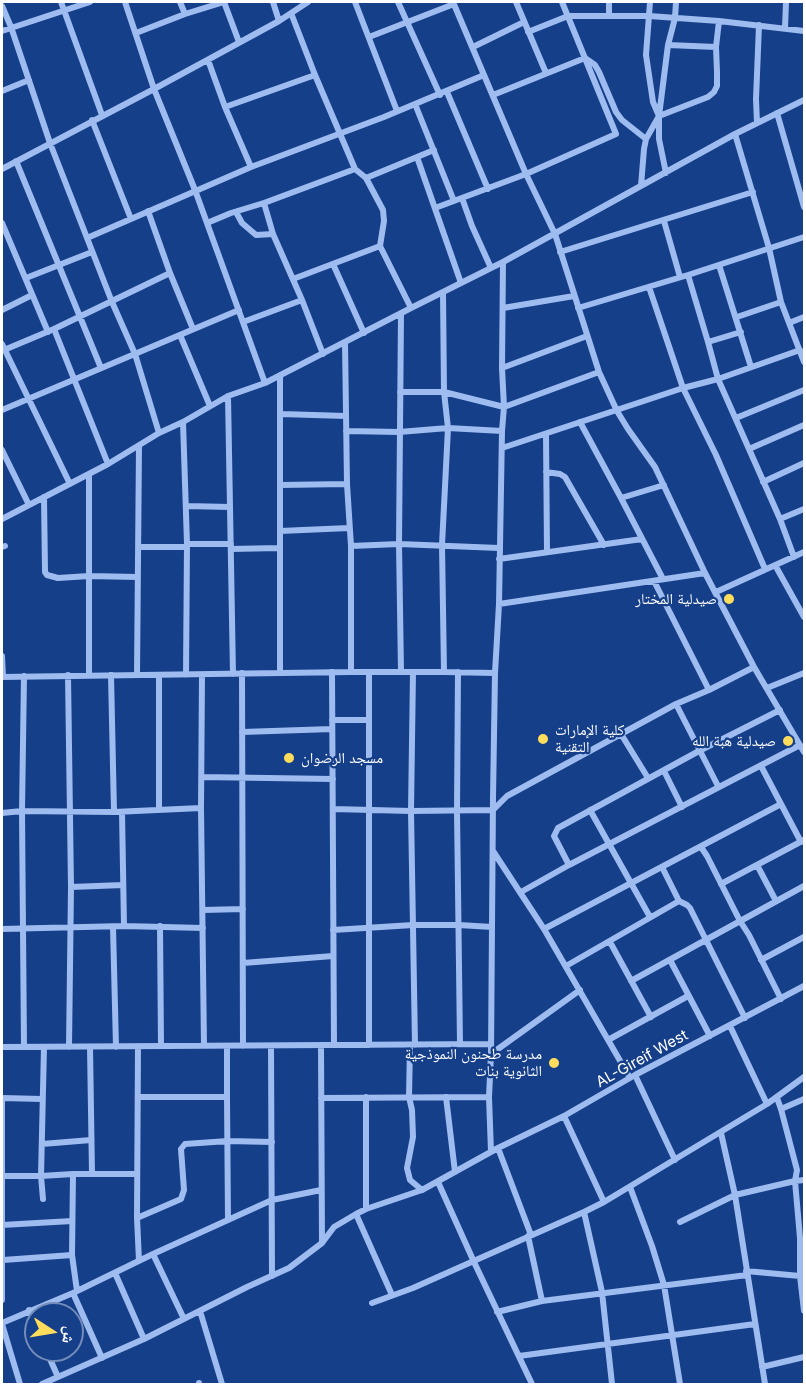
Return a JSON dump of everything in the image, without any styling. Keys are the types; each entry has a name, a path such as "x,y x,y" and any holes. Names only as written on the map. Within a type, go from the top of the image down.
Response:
{"street":[{"path":"61,2 102,115"},
{"path":"2,31 90,2"},
{"path":"125,2 154,89 195,190 265,383"},
{"path":"180,2 185,14"},
{"path":"136,33 224,2 239,42"},
{"path":"273,2 279,21"},
{"path":"2,158 3,167 208,60 279,21 308,2"},
{"path":"355,2 397,111"},
{"path":"398,2 440,95"},
{"path":"516,2 546,73"},
{"path":"562,2 616,134"},
{"path":"609,2 609,16"},
{"path":"650,2 646,55 653,102 659,116"},
{"path":"666,172 659,139 659,116 676,2"},
{"path":"785,28 786,2"},
{"path":"369,37 454,3 526,174 555,234 599,372 617,411 655,467 705,573 754,667 804,752"},
{"path":"2,6 50,143 112,302 135,354 159,434"},
{"path":"291,13 355,169 366,178 382,210 384,221 380,246 411,308"},
{"path":"528,32 568,16 649,16 804,31"},
{"path":"641,186 646,139 659,116 708,97 714,92 717,81 716,47 719,21"},
{"path":"473,47 524,22"},
{"path":"757,123 759,25"},
{"path":"668,45 716,47"},
{"path":"493,95 585,58"},
{"path":"585,58 596,65 616,112 622,120 646,139"},
{"path":"208,60 251,167"},
{"path":"225,107 315,75"},
{"path":"87,238 251,167 440,95 484,75"},
{"path":"2,91 29,80"},
{"path":"447,92 488,189"},
{"path":"2,519 108,464 228,396 280,376 503,262 735,134 804,100"},
{"path":"415,104 454,201"},
{"path":"777,113 804,207"},
{"path":"92,120 131,219"},
{"path":"435,208 526,174 630,127"},
{"path":"735,134 769,248 781,302 804,362"},
{"path":"366,178 434,150"},
{"path":"417,157 461,283"},
{"path":"16,161 101,368"},
{"path":"207,223 355,169"},
{"path":"560,252 753,192"},
{"path":"462,198 491,268"},
{"path":"264,203 273,234 323,354"},
{"path":"148,211 193,329"},
{"path":"236,212 242,224 256,236 273,234"},
{"path":"664,221 680,277"},
{"path":"2,223 33,295 75,380 108,464"},
{"path":"578,308 804,237"},
{"path":"293,279 380,246"},
{"path":"26,278 92,252"},
{"path":"503,262 504,407 495,673 489,1097 495,1150 530,1236 542,1301"},
{"path":"333,264 364,333"},
{"path":"719,265 751,367"},
{"path":"70,484 3,347 51,330 170,273"},
{"path":"688,275 718,379 780,519 794,557"},
{"path":"649,287 683,388 716,455 765,569"},
{"path":"443,292 444,392 448,428 442,545 444,672"},
{"path":"2,310 33,295"},
{"path":"503,308 574,296"},
{"path":"243,322 302,300"},
{"path":"736,317 781,302"},
{"path":"2,410 239,310"},
{"path":"401,314 399,432 401,672"},
{"path":"789,323 804,317"},
{"path":"708,342 741,332"},
{"path":"180,335 210,406"},
{"path":"502,368 587,336"},
{"path":"345,342 347,484 351,546 351,672"},
{"path":"502,448 683,388 718,379 800,350"},
{"path":"400,392 444,392 504,407 599,372"},
{"path":"280,376 280,673"},
{"path":"736,418 804,390"},
{"path":"228,396 233,674"},
{"path":"281,414 346,416"},
{"path":"183,422 187,545 186,675"},
{"path":"580,422 663,579"},
{"path":"749,449 804,425"},
{"path":"346,431 399,432 448,428 502,432"},
{"path":"546,434 547,552"},
{"path":"137,675 139,446"},
{"path":"2,450 4,461 29,505"},
{"path":"763,482 804,463"},
{"path":"546,472 565,477 603,544"},
{"path":"88,675 89,474"},
{"path":"280,485 347,484"},
{"path":"621,498 664,485"},
{"path":"44,497 45,572 47,575 58,578 137,577"},
{"path":"186,506 230,507"},
{"path":"780,519 804,509"},
{"path":"280,531 349,528"},
{"path":"499,559 642,539"},
{"path":"351,546 399,544 499,548"},
{"path":"139,547 187,545 279,548"},
{"path":"716,592 804,552"},
{"path":"775,565 804,617"},
{"path":"499,604 705,573"},
{"path":"654,581 709,690"},
{"path":"2,656 2,677 332,672 495,673"},
{"path":"333,809 493,810 507,796 676,704 754,667"},
{"path":"332,672 334,1045"},
{"path":"369,672 369,1045"},
{"path":"412,672 413,925 410,1097 413,1137 408,1168 410,1180 422,1190"},
{"path":"458,672 460,1044"},
{"path":"242,673 243,1046"},
{"path":"767,688 804,673"},
{"path":"68,675 71,887 69,1047"},
{"path":"111,675 114,812"},
{"path":"159,675 159,810"},
{"path":"202,675 204,1046"},
{"path":"24,676 22,811 24,1047"},
{"path":"676,704 718,786"},
{"path":"569,865 554,836 558,828 648,778 780,710"},
{"path":"333,720 369,720"},
{"path":"242,732 332,729"},
{"path":"621,734 648,778"},
{"path":"521,892 718,786 801,745"},
{"path":"721,884 803,841 761,766"},
{"path":"664,771 682,807"},
{"path":"202,777 333,779"},
{"path":"544,929 781,804"},
{"path":"2,813 22,811 122,812 201,808"},
{"path":"590,810 650,917"},
{"path":"122,812 124,926"},
{"path":"701,847 781,999"},
{"path":"493,851 544,929 608,1040 632,1076 675,1160"},
{"path":"757,865 776,902"},
{"path":"663,867 679,901 690,908 745,1018"},
{"path":"71,887 123,885"},
{"path":"631,981 804,886"},
{"path":"566,966 679,901"},
{"path":"203,910 243,909"},
{"path":"333,930 413,925 492,927"},
{"path":"2,929 124,926 203,928"},
{"path":"160,926 161,1046"},
{"path":"113,927 116,1047"},
{"path":"761,960 804,937"},
{"path":"610,942 651,1017"},
{"path":"243,963 333,956"},
{"path":"670,960 710,1036"},
{"name":"AL-Gireif West","path":"42,1384 144,1339 289,1268 322,1243 334,1227 356,1214 438,1182 495,1150 564,1116 632,1076 804,986"},
{"path":"491,1054 580,990"},
{"path":"608,1040 688,996"},
{"path":"730,1026 767,1104"},
{"path":"2,1047 491,1044"},
{"path":"321,1045 322,1243"},
{"path":"227,1046 228,1220"},
{"path":"271,1046 272,1276"},
{"path":"43,1199 41,1176 44,1047"},
{"path":"90,1047 92,1174"},
{"path":"138,1047 139,1261"},
{"path":"372,1303 474,1262 604,1202 777,1098 804,1077"},
{"path":"138,1097 227,1097"},
{"path":"446,1097 455,1172"},
{"path":"321,1098 489,1097"},
{"path":"2,1300 2,1098 42,1099"},
{"path":"366,1098 366,1209"},
{"path":"777,1098 797,1170 795,1181 804,1311"},
{"path":"781,1109 804,1099"},
{"path":"564,1116 604,1202"},
{"path":"721,1133 735,1195 765,1384"},
{"path":"42,1144 91,1140"},
{"path":"137,1218 181,1199 184,1190 181,1149 183,1145 228,1141 272,1142"},
{"path":"72,1174 72,1255 75,1292 102,1358"},
{"path":"2,1176 137,1174"},
{"path":"680,1221 735,1195 804,1180"},
{"path":"438,1182 532,1384"},
{"path":"630,1187 664,1285 680,1384"},
{"path":"49,1302 272,1200 321,1190"},
{"path":"584,1212 602,1292 612,1384"},
{"path":"356,1214 392,1295"},
{"path":"2,1225 72,1221"},
{"path":"153,1254 184,1319"},
{"path":"3,1260 72,1255"},
{"path":"115,1273 144,1339"},
{"path":"497,1312 542,1301 746,1273 802,1280"},
{"path":"200,1311 222,1384"},
{"path":"20,1384 2,1323 24,1312"},
{"path":"519,1356 755,1324"},
{"path":"762,1366 804,1358"},
{"path":"51,1362 58,1377"}],"place":[{"name":"صيدلية المختار","path":"729,599"},
{"name":"كلية الإمارات التقنية","path":"543,739"},
{"name":"صيدلية هبة الله","path":"788,741"},
{"name":"مسجد الرضوان","path":"289,758"},
{"name":"مدرسة طحنون النموذجية الثانوية بنات","path":"554,1063"}]}
